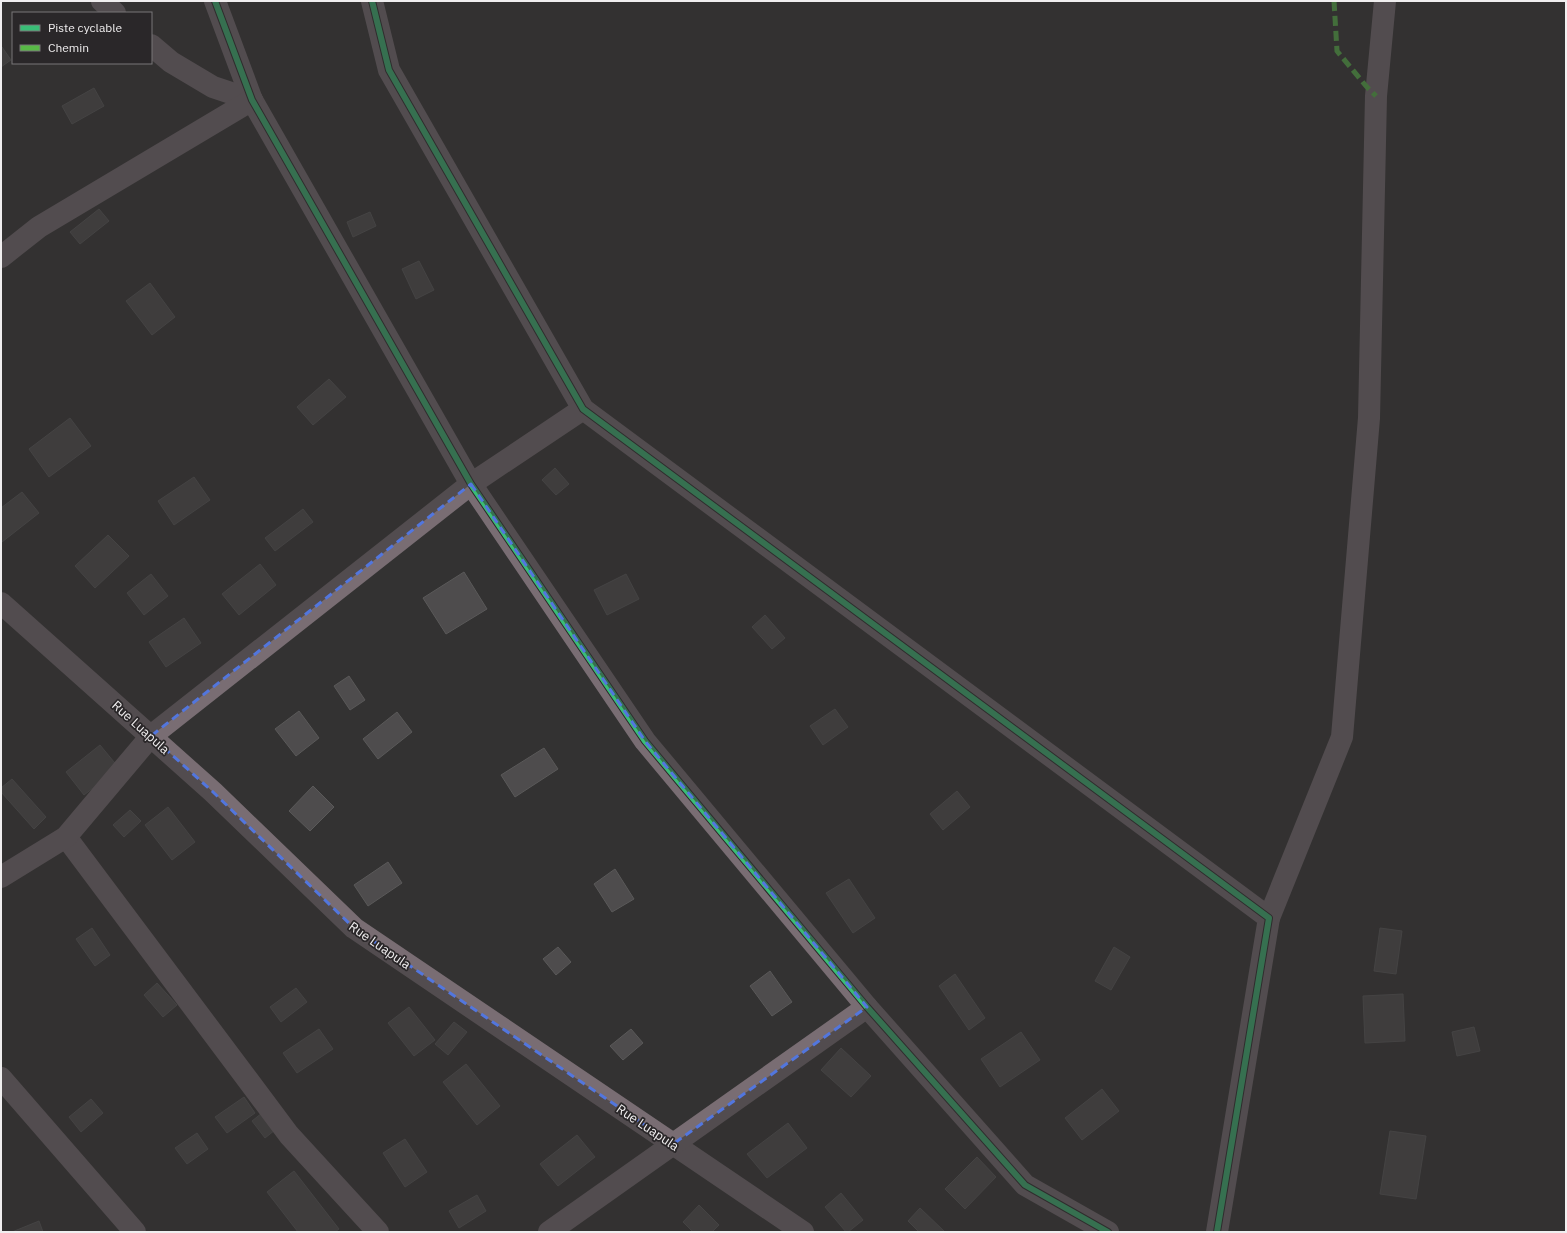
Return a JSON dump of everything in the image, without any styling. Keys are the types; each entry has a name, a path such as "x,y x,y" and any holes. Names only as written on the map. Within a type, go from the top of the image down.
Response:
{"street":[{"path":"102,1 114,12"},
{"path":"215,1 252,100 471,484 645,741 867,1007 1025,1185 1108,1232"},
{"path":"372,1 388,70 583,409 1269,918"},
{"path":"1217,1232 1269,918 1342,737 1368,418 1376,96 1385,1"},
{"path":"152,46 171,62 213,87 252,100"},
{"path":"1,257 39,227 252,100"},
{"path":"1,877 66,837 150,736 471,484 583,409"},
{"name":"Rue Luapula","path":"1,603 214,792 354,928 804,1232"},
{"path":"66,837 289,1134 378,1232"},
{"path":"549,1232 867,1007"},
{"path":"1,1078 135,1232"}],"highlighted area":[{"path":"471,484 645,741 867,1007 673,1144 354,928 213,792 151,736"}],"building":[{"path":"2,47 11,60 1,67 1,48"},
{"path":"94,88 104,106 72,124 62,106"},
{"path":"99,209 109,221 80,244 70,232"},
{"path":"370,212 376,226 353,237 347,222"},
{"path":"419,261 434,290 416,299 402,269"},
{"path":"150,283 175,317 152,335 126,301"},
{"path":"329,379 346,397 313,425 297,407"},
{"path":"70,418 91,446 49,477 29,449"},
{"path":"555,468 569,484 556,495 542,480"},
{"path":"194,477 210,500 174,525 158,501"},
{"path":"22,492 39,513 2,542 1,508"},
{"path":"303,509 313,522 275,551 265,538"},
{"path":"108,535 129,556 95,588 75,566"},
{"path":"260,564 276,585 239,615 222,594"},
{"path":"464,572 487,609 446,634 423,598"},
{"path":"151,574 168,596 144,615 127,593"},
{"path":"626,574 639,599 607,615 594,590"},
{"path":"765,615 785,638 772,649 752,627"},
{"path":"184,618 201,643 166,667 149,642"},
{"path":"349,676 365,700 350,710 334,686"},
{"path":"835,709 848,727 823,745 810,726"},
{"path":"299,711 319,738 296,756 275,729"},
{"path":"397,712 412,732 378,759 363,739"},
{"path":"100,745 119,768 84,795 66,772"},
{"path":"544,748 558,769 515,797 501,775"},
{"path":"12,779 46,817 34,829 1,792 1,788"},
{"path":"313,786 334,807 310,831 289,811"},
{"path":"957,791 970,807 943,830 930,814"},
{"path":"168,807 195,842 172,860 145,825"},
{"path":"130,810 141,821 124,837 113,825"},
{"path":"388,862 402,883 368,906 354,885"},
{"path":"615,869 634,899 612,912 594,884"},
{"path":"849,879 875,918 853,933 826,893"},
{"path":"92,928 110,955 95,966 76,939"},
{"path":"1380,928 1402,931 1396,974 1374,971"},
{"path":"558,947 571,962 556,975 543,959"},
{"path":"1114,947 1130,957 1111,990 1095,981"},
{"path":"770,971 792,1002 772,1016 750,986"},
{"path":"955,974 985,1018 969,1030 939,986"},
{"path":"157,983 177,1005 163,1017 144,995"},
{"path":"296,988 307,1002 281,1022 270,1007"},
{"path":"1403,994 1405,1041 1365,1043 1363,996"},
{"path":"409,1007 435,1040 414,1056 388,1023"},
{"path":"454,1022 467,1032 448,1055 435,1044"},
{"path":"1474,1027 1480,1051 1457,1056 1452,1032"},
{"path":"319,1029 333,1049 297,1073 283,1053"},
{"path":"631,1029 643,1043 623,1060 610,1046"},
{"path":"1021,1032 1040,1060 1000,1087 981,1059"},
{"path":"841,1048 871,1076 851,1097 821,1070"},
{"path":"466,1064 500,1106 477,1125 443,1082"},
{"path":"1102,1089 1119,1111 1082,1140 1065,1118"},
{"path":"244,1097 255,1113 227,1133 215,1117"},
{"path":"91,1099 103,1113 81,1132 69,1117"},
{"path":"267,1109 280,1126 265,1138 252,1121"},
{"path":"788,1123 807,1148 767,1178 747,1154"},
{"path":"1390,1131 1426,1136 1416,1199 1380,1194"},
{"path":"197,1133 208,1149 187,1164 175,1148"},
{"path":"577,1135 595,1157 558,1186 540,1164"},
{"path":"405,1139 427,1172 405,1187 383,1153"},
{"path":"977,1157 996,1177 965,1209 945,1189"},
{"path":"294,1171 339,1229 335,1232 298,1232 267,1192"},
{"path":"841,1193 863,1220 848,1232 846,1232 825,1207"},
{"path":"477,1195 486,1211 459,1228 449,1211"},
{"path":"699,1205 719,1225 712,1232 693,1232 683,1222"},
{"path":"920,1208 945,1232 919,1232 908,1221"},
{"path":"39,1221 43,1232 12,1232"}],"marked path":[{"path":"1334,1 1337,51 1376,96"}],"cycle path":[{"path":"215,1 252,100 471,484 645,741 867,1007 1025,1185 1108,1232"},
{"path":"372,1 389,70 583,409 1269,918 1217,1232"}]}
